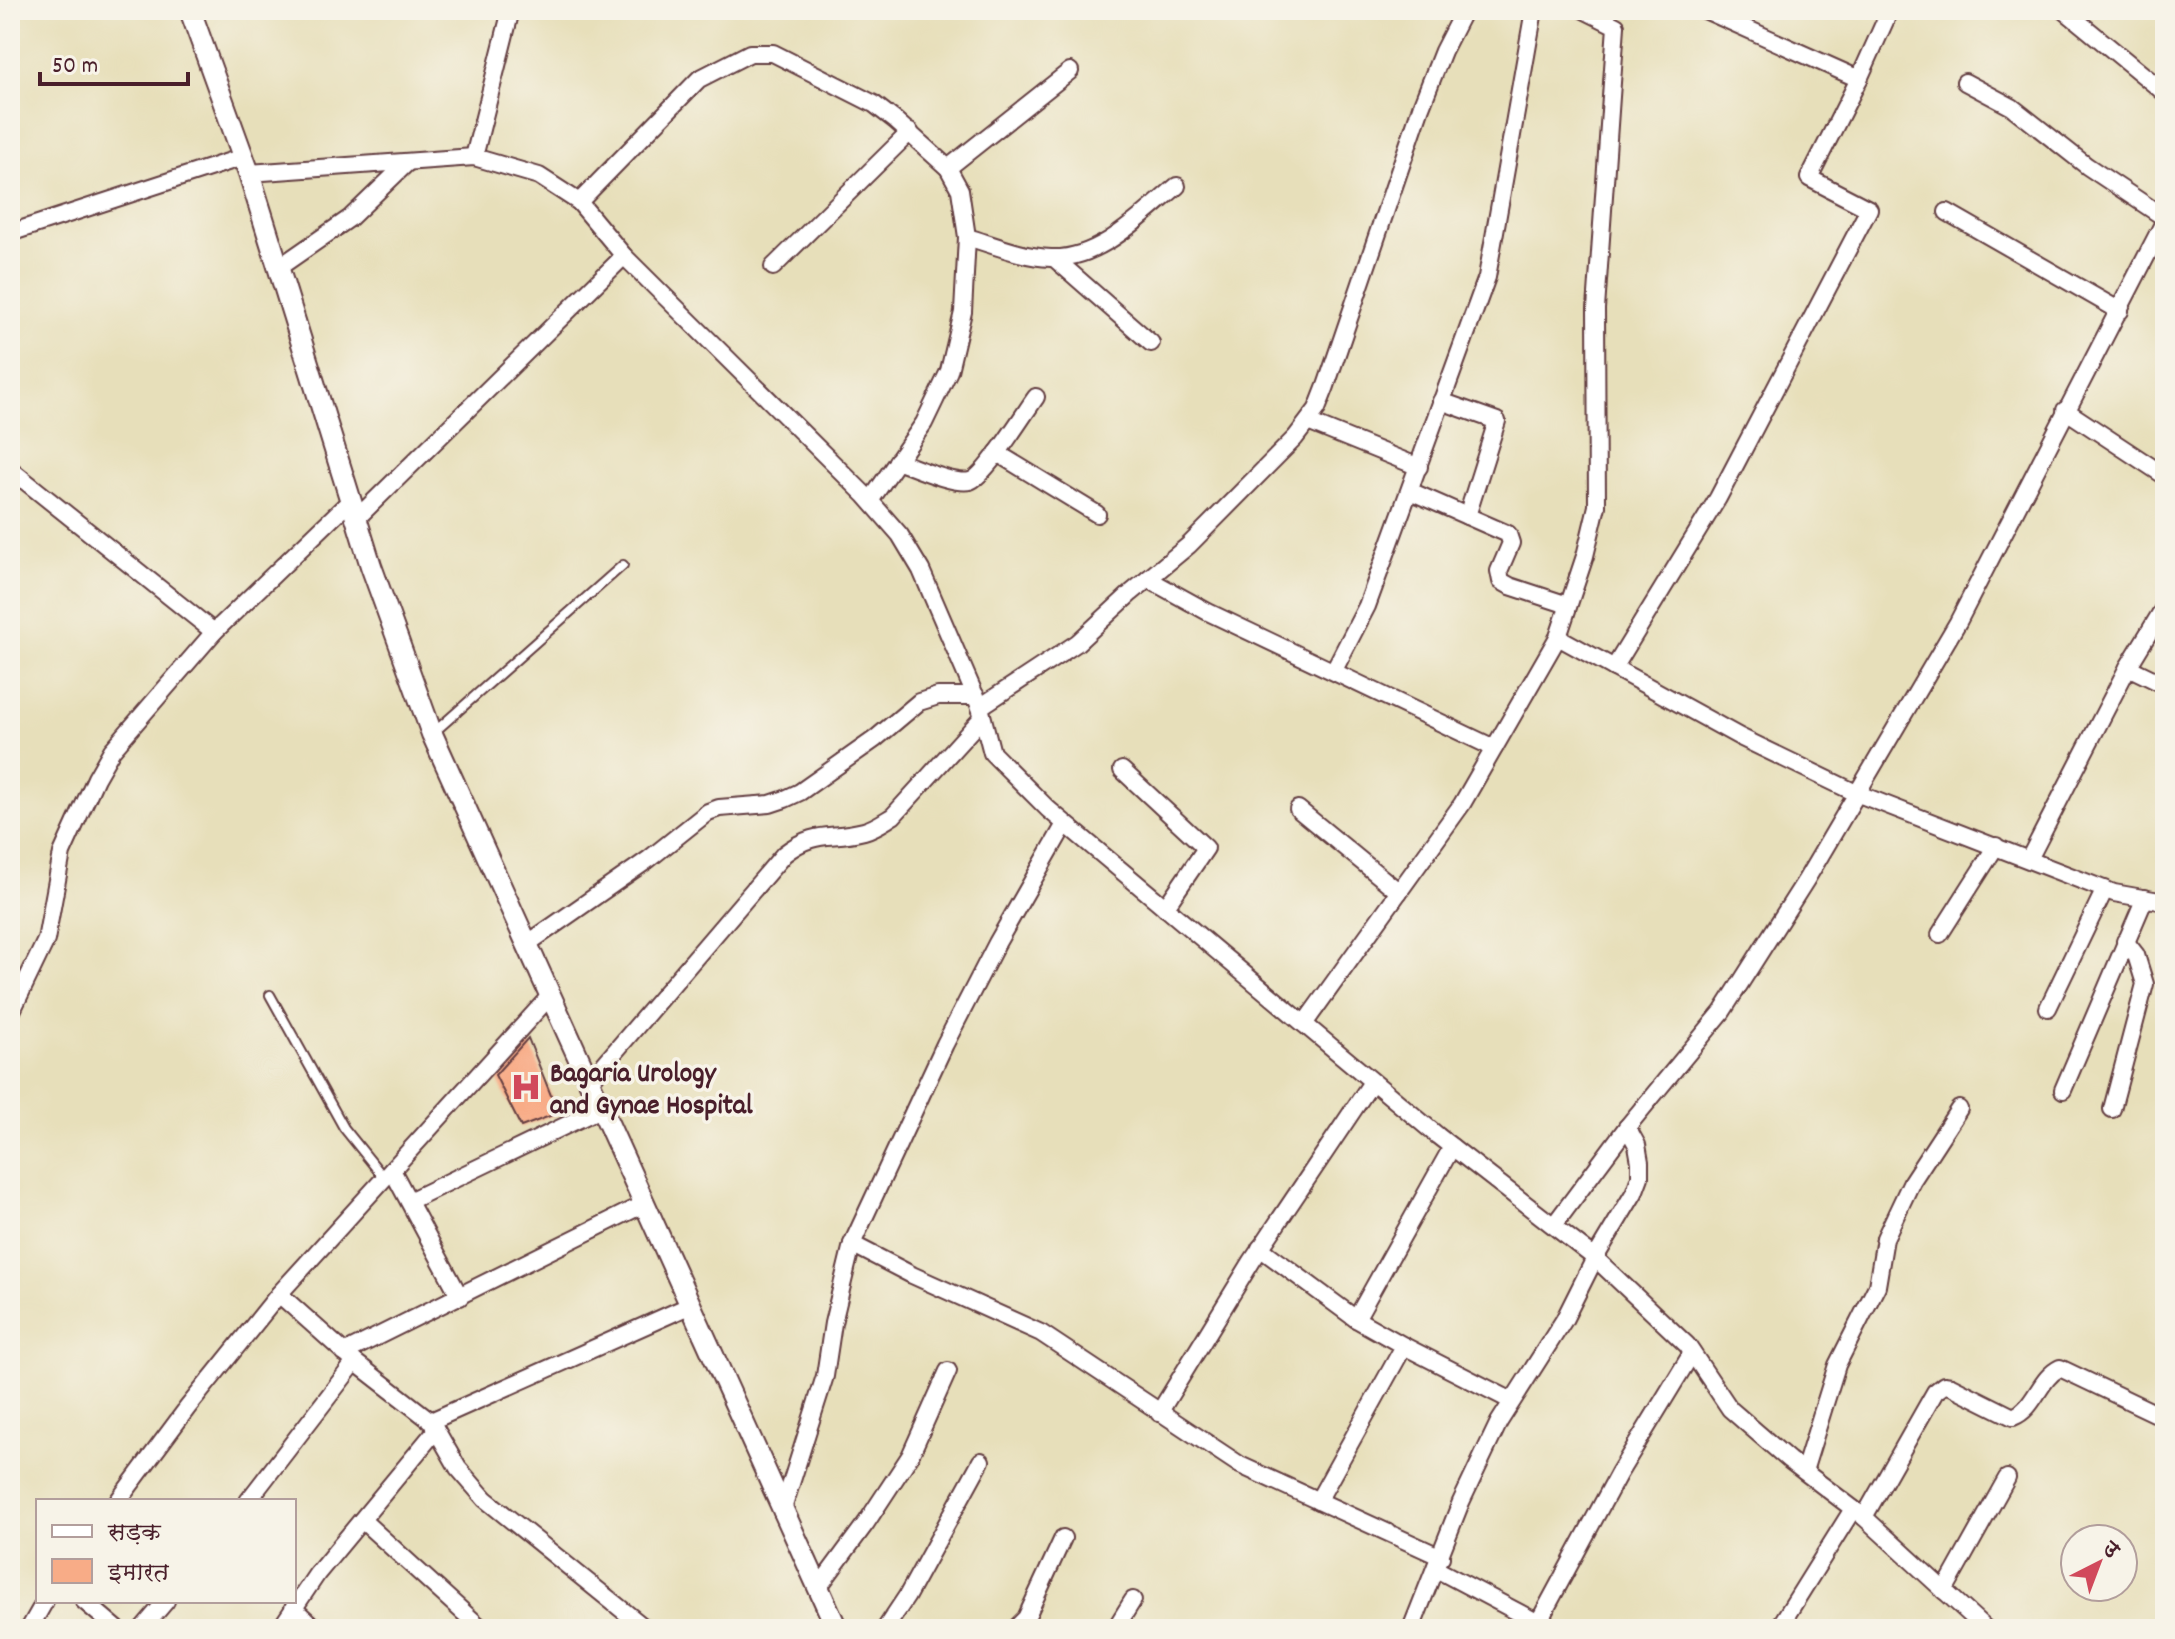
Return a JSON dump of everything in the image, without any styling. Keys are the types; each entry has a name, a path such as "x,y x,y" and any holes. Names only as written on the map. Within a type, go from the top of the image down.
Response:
{"street":[{"path":"190,10 246,165 353,510 432,734 837,1629"},
{"path":"474,157 511,10"},
{"path":"589,1082 784,854 799,842 816,836 861,832 893,816 980,707 1077,643 1189,545 1308,422 1326,386 1421,107 1443,51 1464,10"},
{"path":"1334,670 1367,606 1487,277 1534,10"},
{"path":"1304,1024 1462,804 1558,637 1585,556 1597,506 1596,309 1616,26 1584,10"},
{"path":"1705,10 1859,79"},
{"path":"1614,668 1718,498 1869,209 1809,178 1890,10"},
{"path":"2064,10 2165,93"},
{"path":"579,202 699,79 750,53 773,53 874,104 948,168 960,190 967,237 963,312 949,371 924,423 870,501"},
{"path":"948,168 1070,71"},
{"path":"1554,1225 1627,1127 1722,1012 1806,880 1958,622 2165,219 2087,166 2012,107 1965,82"},
{"path":"773,267 910,132"},
{"path":"10,233 246,165 407,163 474,157 539,176 579,202 624,256 870,501 900,535 921,570 980,707 992,753 1065,824 1372,1082 1595,1258 1692,1353 1730,1409 1859,1513 1986,1629"},
{"path":"278,268 350,218 407,163"},
{"path":"967,237 1026,255 1054,258 1074,255 1099,246 1121,233 1177,186"},
{"path":"1947,212 2120,311"},
{"path":"10,1015 46,940 62,853 96,778 125,732 214,632 353,510 624,256"},
{"path":"1054,258 1151,343"},
{"path":"897,461 966,481 979,475 1036,397"},
{"path":"1441,401 1492,417 1497,423 1467,516"},
{"path":"2065,410 2165,476"},
{"path":"1308,422 1419,467"},
{"path":"997,453 1097,514"},
{"path":"10,469 214,632"},
{"path":"1410,491 1504,532 1511,539 1499,571 1501,581 1568,605"},
{"path":"1148,579 1234,625 1494,748"},
{"path":"2029,859 2128,667 2165,606"},
{"path":"1558,637 1740,737 1856,793 2105,889 2165,902"},
{"path":"2128,667 2165,685"},
{"path":"527,944 649,859 708,812 719,808 770,804 800,792 875,739 919,702 938,696 980,707"},
{"path":"1122,770 1206,848 1165,908"},
{"path":"1298,809 1399,892"},
{"path":"782,1512 825,1376 833,1323 852,1244 945,1044 997,943 1065,824"},
{"path":"1940,934 1996,846"},
{"path":"2048,1008 2105,889"},
{"path":"2063,1090 2145,898"},
{"path":"2112,1109 2145,984 2136,955 2125,941"},
{"path":"119,1499 188,1407 279,1294 550,996"},
{"path":"1159,1413 1260,1248 1372,1082"},
{"path":"409,1201 602,1108"},
{"path":"1804,1471 1837,1365 1877,1286 1885,1238 1912,1181 1959,1109"},
{"path":"1411,1629 1461,1502 1499,1422 1564,1320 1595,1258 1634,1193 1640,1177 1637,1145 1627,1127"},
{"path":"1356,1319 1452,1147"},
{"path":"388,1174 409,1201 460,1297"},
{"path":"249,1499 350,1357 460,1297 644,1204"},
{"path":"852,1244 912,1275 1041,1333 1240,1465 1438,1563 1544,1626 1619,1473 1692,1353"},
{"path":"1260,1248 1356,1319 1512,1401"},
{"path":"279,1294 433,1425 458,1468 485,1499 635,1626"},
{"path":"280,1629 317,1574 433,1425 691,1305"},
{"path":"1318,1501 1404,1346"},
{"path":"1778,1629 1859,1513 1935,1392 1944,1385 2013,1417 2023,1412 2054,1371 2063,1369 2165,1418"},
{"path":"818,1588 910,1456 948,1371"},
{"path":"885,1629 907,1596 981,1461"},
{"path":"1944,1591 2007,1478"},
{"path":"362,1520 482,1629"},
{"path":"1015,1629 1026,1618 1063,1538"},
{"path":"1115,1629 1133,1600"},
{"path":"29,1629 44,1603"},
{"path":"86,1603 117,1629"},
{"path":"142,1629 164,1603"},
{"path":"293,1608 316,1629"}],"lane":[{"path":"432,734 623,565"},
{"path":"270,995 344,1128 388,1174"}],"building":[{"path":"528,1038 558,1113 521,1127 495,1075"}],"place":[{"name":"Bagaria Urology and Gynae Hospital","path":"526,1087"}]}
